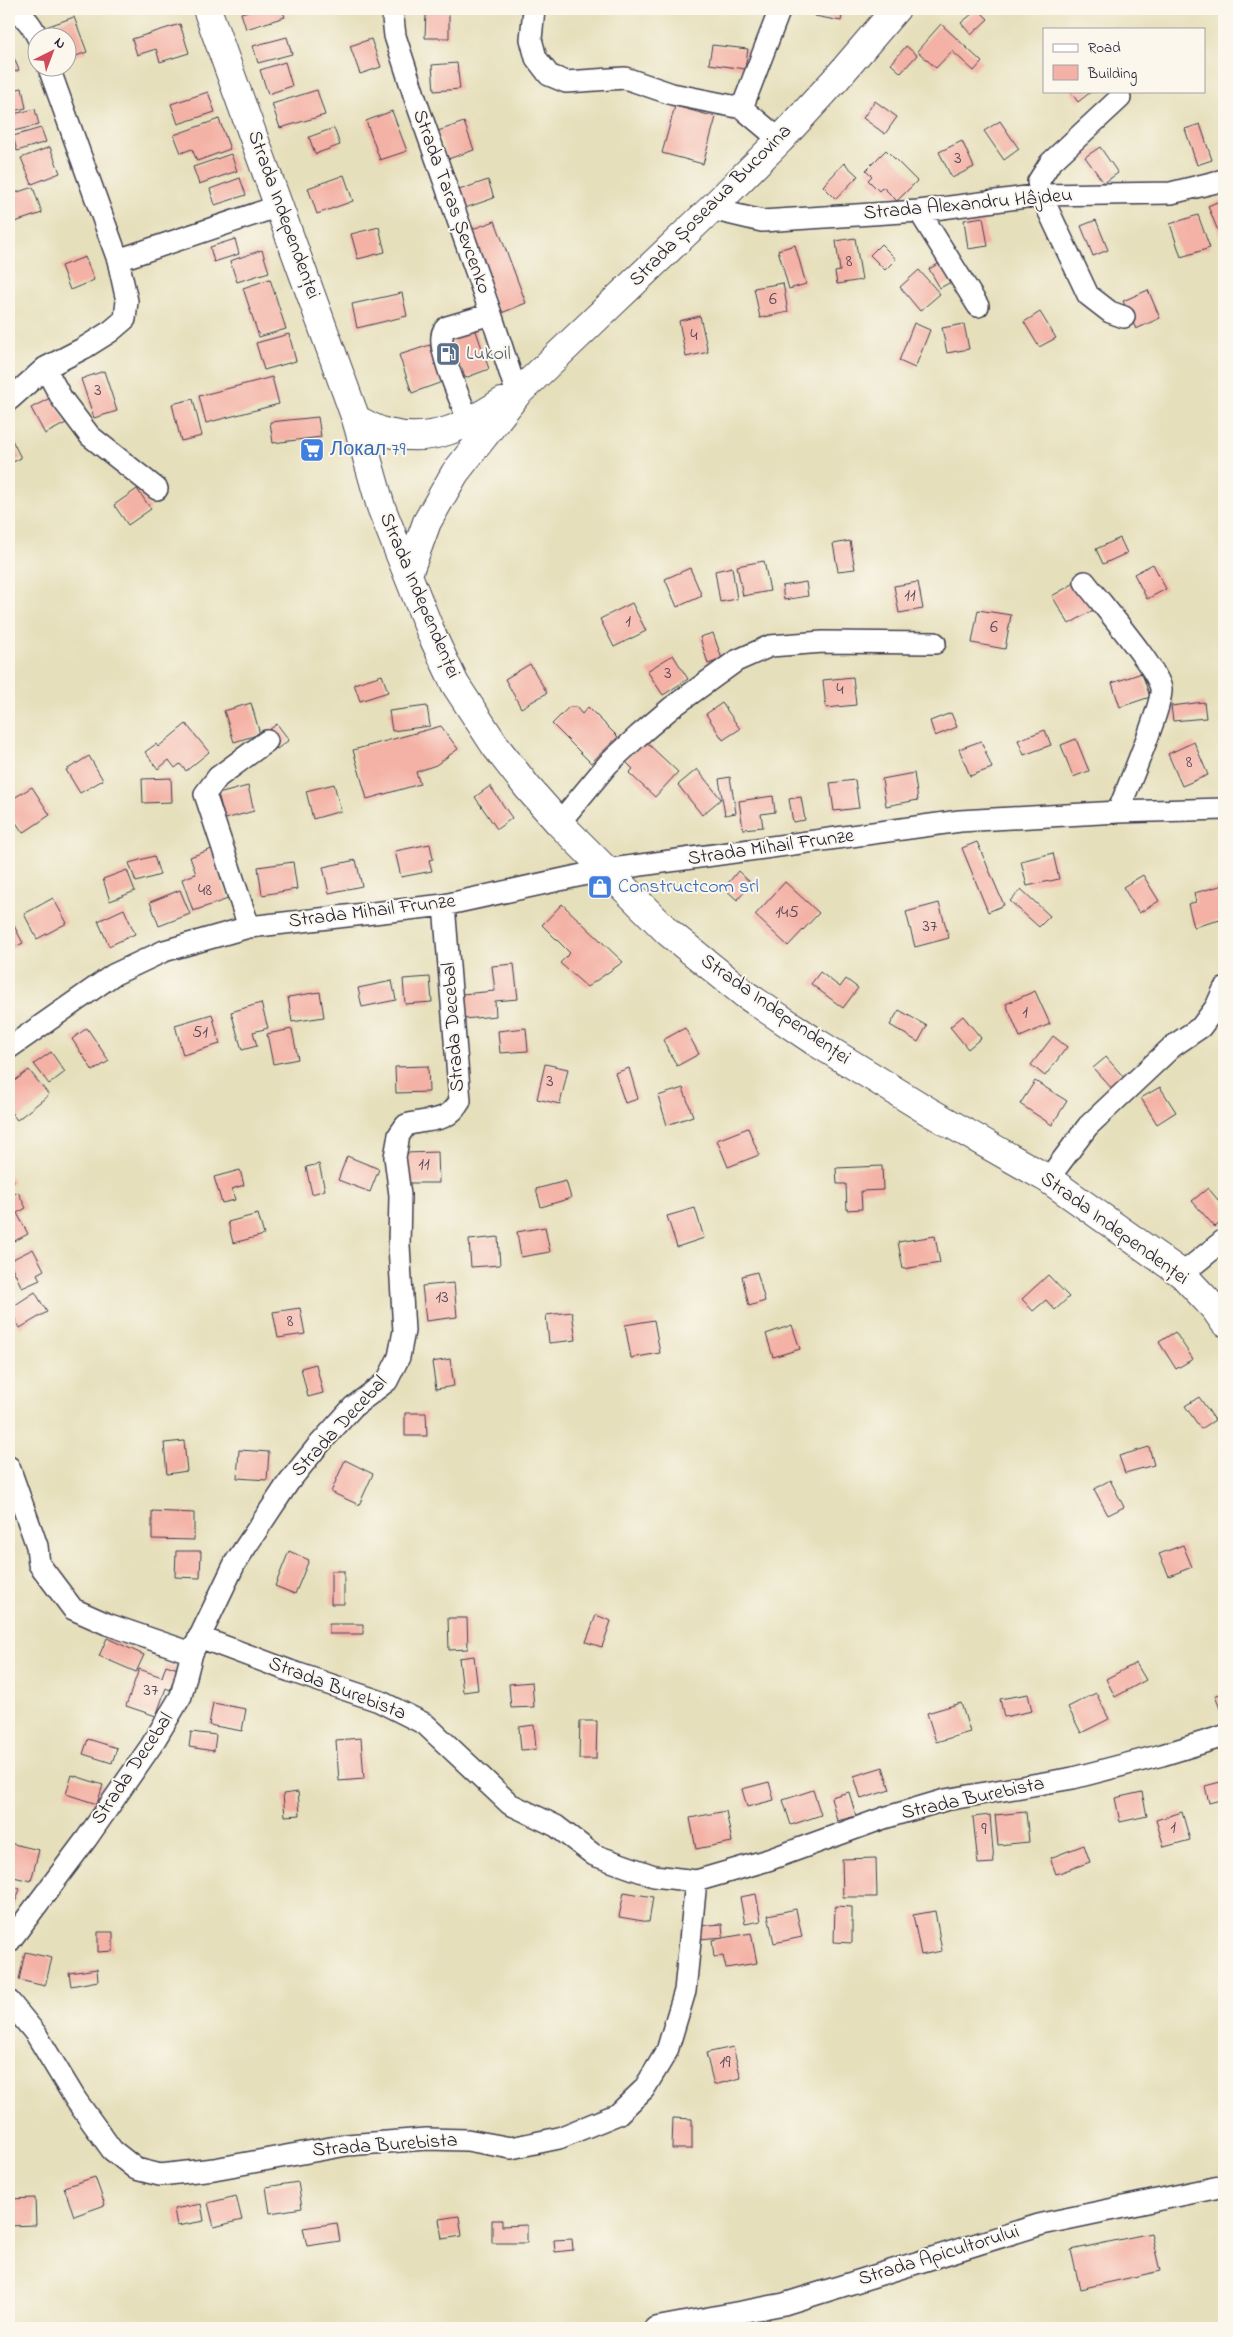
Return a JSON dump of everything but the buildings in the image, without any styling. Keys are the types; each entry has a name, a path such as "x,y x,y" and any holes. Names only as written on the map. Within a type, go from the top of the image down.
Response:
{"main road":[{"name":"Strada Independenței","path":"207,9 356,419 381,507 431,633 455,684 496,747 558,823 605,870 668,932 746,995 814,1041 928,1111 1048,1179 1182,1274 1215,1309 1224,1322"},
{"name":"Strada Șoseaua Bucovina","path":"408,574 427,522 455,473 516,394 711,209 780,140 837,78 896,9"},
{"name":"Strada Șoseaua Bucovina","path":"356,419 386,433 413,436 442,434 470,423 516,394"}],"street":[{"path":"10,9 19,13 32,28"},
{"name":"Strada Taras Șevcenko","path":"392,9 395,36 491,314 516,394"},
{"path":"534,9 531,39 536,58 549,75 566,82 625,78 672,94 742,108 780,140"},
{"path":"742,108 780,9"},
{"path":"9,400 45,368 84,348 111,331 125,319 128,302 118,260 53,78"},
{"path":"1120,98 1050,163 1038,182 1041,195 1088,295 1110,312 1124,316"},
{"name":"Strada Alexandru Hâjdeu","path":"711,209 762,221 919,211 1041,195 1172,193 1224,180"},
{"path":"118,260 279,206"},
{"path":"919,211 978,306"},
{"path":"470,423 446,360 441,339 443,331 448,327 491,314"},
{"path":"45,368 62,399 90,436 157,489"},
{"path":"1085,582 1152,670 1161,689 1154,718 1118,812"},
{"path":"558,823 608,764 638,736 671,708 736,661 770,646 823,642 934,643"},
{"path":"249,927 204,794 218,778 267,741"},
{"name":"Strada Mihail Frunze","path":"9,1048 113,975 164,951 249,927 444,905 605,870 960,821 1118,812 1224,809"},
{"name":"Strada Decebal","path":"9,1942 87,1838 151,1746 181,1696 196,1645 234,1563 288,1483 353,1406 387,1381 399,1357 404,1331 399,1245 400,1195 395,1157 399,1135 406,1125 439,1119 453,1113 460,1101 444,905"},
{"path":"1048,1179 1088,1126 1174,1046 1202,1027 1216,1007 1224,988"},
{"path":"1182,1274 1224,1240"},
{"name":"Strada Burebista","path":"9,1468 37,1546 39,1564 73,1609 107,1624 196,1645 290,1671 379,1701 425,1724 510,1804 556,1826 594,1855 654,1876 696,1882 768,1860 884,1818 945,1800 1073,1778 1224,1736"},
{"name":"Strada Burebista","path":"9,2002 36,2034 76,2100 112,2150 136,2169 160,2175 214,2168 347,2145 426,2139 467,2140 511,2148 559,2138 618,2114 644,2089 667,2051 685,1991 696,1882"},
{"name":"Strada Apicultorului","path":"655,2328 784,2304 1042,2224 1224,2186"}],"place":[{"name":"Lukoil","path":"448,354"},
{"name":"Локал 79","path":"312,450"},
{"name":"Constructcom srl","path":"600,887"}]}
